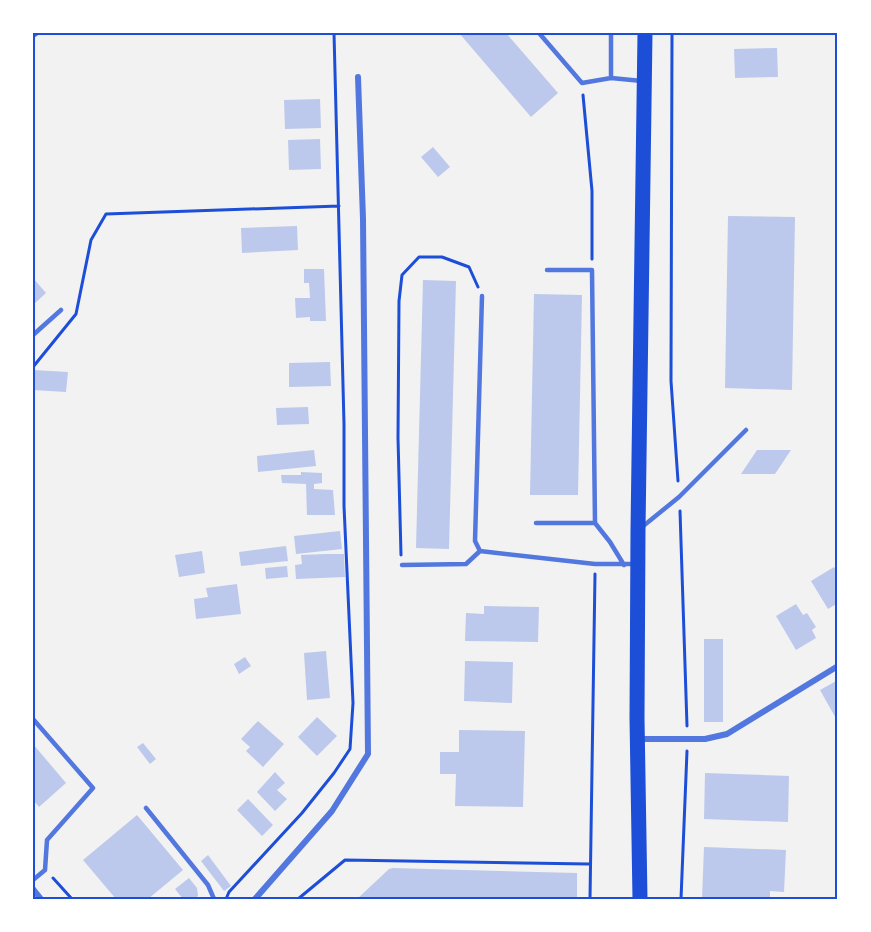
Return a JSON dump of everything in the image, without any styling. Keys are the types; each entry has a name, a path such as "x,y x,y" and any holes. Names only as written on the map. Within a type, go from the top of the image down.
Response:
{"main road":[{"path":"640,899 639,739 631,564 638,530 645,33"}],"street":[{"path":"255,899 333,811 368,754 363,219 358,77"},
{"path":"639,739 705,739 727,734 838,666"},
{"path":"33,890 41,899"}],"lane":[{"path":"539,33 582,83 611,78 645,81"},
{"path":"611,33 611,78"},
{"path":"548,270 592,270 595,523 631,564"},
{"path":"480,551 475,541 482,296"},
{"path":"33,335 61,310"},
{"path":"638,530 679,497 746,430"},
{"path":"536,523 595,523"},
{"path":"402,565 466,564 480,551 595,564 631,564"},
{"path":"33,719 93,788 47,840 45,870 33,880"},
{"path":"146,808 208,885 214,899"}],"path":[{"path":"226,899 229,892 302,813 350,749 353,703 344,506 334,33"},
{"path":"672,33 671,381 688,697 681,899"},
{"path":"582,83 592,191 592,270"},
{"path":"33,367 76,314 91,240 106,214 339,206"},
{"path":"402,565 398,347 402,275 419,257 442,257 469,267 482,296"},
{"path":"590,899 595,564"},
{"path":"298,899 345,860 590,864"}],"building":[{"path":"459,33 506,33 558,93 531,117"},
{"path":"777,48 778,77 735,78 734,49"},
{"path":"320,99 321,128 285,129 284,100"},
{"path":"320,139 321,169 289,170 288,140"},
{"path":"433,147 450,167 438,177 421,157"},
{"path":"728,216 795,217 792,390 725,388"},
{"path":"297,226 298,250 242,253 241,228"},
{"path":"304,269 324,269 326,321 310,321 310,317 296,318 295,298 310,298 309,283 304,283"},
{"path":"33,278 46,293 33,305"},
{"path":"423,280 456,281 449,549 416,548"},
{"path":"534,294 582,295 578,495 530,495"},
{"path":"330,362 331,386 289,387 289,363"},
{"path":"33,370 68,372 66,392 33,390"},
{"path":"308,407 309,424 277,425 276,408"},
{"path":"314,450 316,466 258,472 257,456"},
{"path":"757,450 791,450 775,474 741,474"},
{"path":"301,472 322,473 322,483 314,484 314,489 333,490 335,515 307,515 306,484 282,483 281,475 301,475"},
{"path":"340,531 342,549 296,554 294,536"},
{"path":"286,546 288,561 241,566 239,552"},
{"path":"202,551 205,573 179,577 175,555"},
{"path":"344,554 345,577 296,579 295,565 302,564 301,555"},
{"path":"287,566 288,577 266,579 265,568"},
{"path":"834,567 838,574 838,603 828,609 811,581"},
{"path":"237,584 241,614 196,619 194,599 208,597 206,588"},
{"path":"796,604 803,615 807,613 816,627 812,630 816,638 796,650 776,616"},
{"path":"484,606 539,607 538,642 465,641 466,613 484,614"},
{"path":"704,639 723,639 723,722 704,722"},
{"path":"326,651 330,698 307,700 304,653"},
{"path":"245,657 251,666 239,674 234,664"},
{"path":"465,661 513,662 512,703 464,701"},
{"path":"838,680 838,722 820,690"},
{"path":"317,717 337,736 317,756 298,737"},
{"path":"258,721 284,744 263,767 246,751 250,747 241,739"},
{"path":"459,730 525,731 523,807 455,806 456,774 440,774 440,752 459,752"},
{"path":"143,743 156,759 150,764 137,747"},
{"path":"33,744 66,783 39,807 33,800"},
{"path":"275,772 285,783 277,790 287,799 275,811 257,792"},
{"path":"705,773 789,776 788,822 704,819"},
{"path":"248,799 273,825 262,836 237,810"},
{"path":"137,815 183,870 148,899 116,899 83,860"},
{"path":"704,847 786,850 784,892 770,891 770,899 702,899"},
{"path":"208,855 231,886 224,891 201,861"},
{"path":"389,869 577,873 577,899 357,899"},
{"path":"189,878 197,888 198,896 194,899 183,899 175,889"}]}
